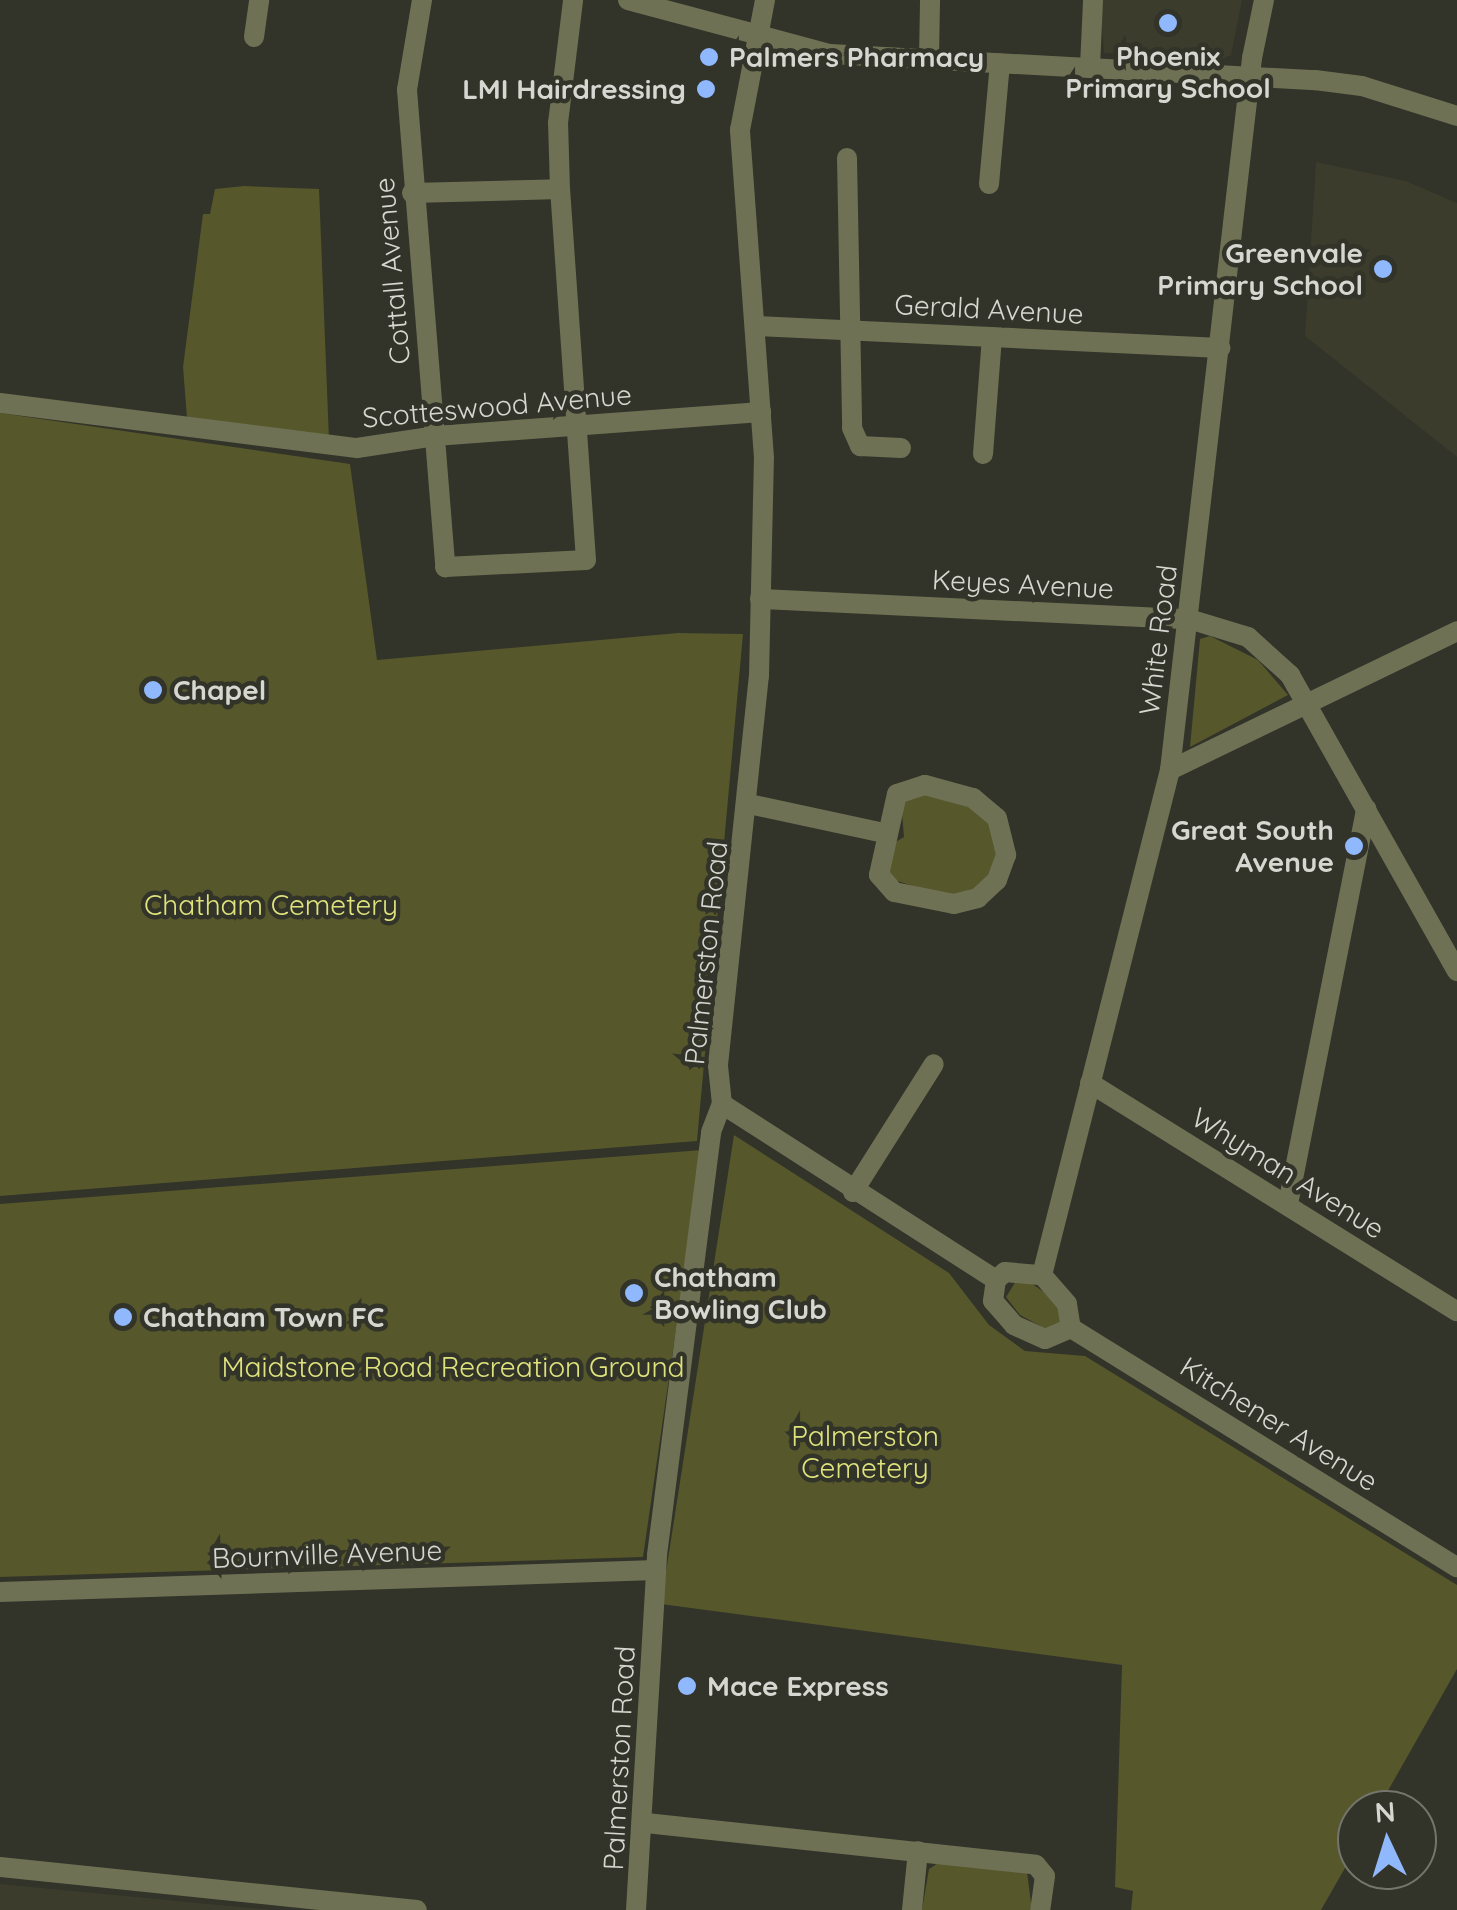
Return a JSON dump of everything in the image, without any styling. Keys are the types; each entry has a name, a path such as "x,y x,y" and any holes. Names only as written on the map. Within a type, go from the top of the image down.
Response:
{"street":[{"path":"254,37 258,0"},
{"name":"Cottall Avenue","path":"422,0 407,90 412,193 445,567 586,560 578,425"},
{"path":"573,0 558,123 578,425"},
{"path":"628,0 830,54 1250,76 1362,86 1457,116"},
{"name":"Palmerston Road","path":"636,1910 646,1823 656,1570 711,1132 722,1104 718,1066 749,804 760,598 761,412 740,130 765,0"},
{"path":"929,59 930,0"},
{"path":"1090,67 1093,0"},
{"name":"White Road","path":"1042,1276 1170,770 1250,76 1264,0"},
{"path":"989,184 1000,63"},
{"path":"847,158 852,428 860,446 901,448"},
{"path":"412,193 560,189"},
{"name":"Gerald Avenue","path":"756,326 1220,348"},
{"path":"983,454 992,337"},
{"name":"Scotteswood Avenue","path":"0,403 162,427 357,448 435,436 761,412"},
{"name":"Keyes Avenue","path":"760,598 1189,619 1263,646 1308,704 1457,971"},
{"path":"1170,770 1457,631"},
{"path":"925,785 973,798 994,811 1006,855 989,889 954,904 887,888 879,875 884,834 897,794 925,785"},
{"path":"749,804 884,834"},
{"path":"1288,1204 1366,809"},
{"path":"853,1192 934,1064"},
{"name":"Whyman Avenue","path":"1090,1082 1457,1310"},
{"path":"722,1104 853,1192 996,1280"},
{"path":"1005,1272 1042,1276 1067,1304 1071,1328 1045,1339 1014,1326 993,1301 996,1280 1005,1272"},
{"name":"Kitchener Avenue","path":"1071,1328 1457,1568"},
{"name":"Bournville Avenue","path":"0,1592 656,1570"},
{"path":"646,1823 1036,1865 1045,1876 1040,1910"},
{"path":"912,1910 918,1851"},
{"path":"0,1867 417,1910"}],"shaded area":[{"name":"Phoenix Primary School","path":"1100,0 1242,0 1231,55 1222,59 1104,53"},
{"name":"Greenvale Primary School","path":"1316,162 1406,181 1457,203 1457,457 1305,336"},
{"path":"0,1884 273,1910 0,1910"}],"green space":[{"path":"215,189 319,189 329,439 187,418 183,367 203,214 210,214"},
{"name":"Chatham Cemetery","path":"0,413 350,464 377,660 678,633 743,634 697,1141 0,1196"},
{"path":"1210,636 1258,660 1288,695 1190,747 1200,639"},
{"path":"918,792 982,811 999,842 988,882 954,899 888,878 889,846 904,837 901,802"},
{"name":"Palmerston Cemetery","path":"734,1135 949,1273 989,1325 1025,1351 1085,1356 1457,1585 1457,1669 1388,1790 1337,1790 1337,1882 1321,1910 1131,1910 1133,1891 1115,1887 1122,1665 661,1604"},
{"name":"Maidstone Road Recreation Ground","path":"702,1150 643,1557 0,1577 0,1204"},
{"path":"1016,1281 1031,1283 1058,1302 1064,1322 1046,1329 1020,1315 1006,1297"},
{"path":"938,1863 1027,1872 1032,1910 922,1910 929,1869"}],"place":[{"name":"Phoenix Primary School","path":"1168,23"},
{"name":"Palmers Pharmacy","path":"709,57"},
{"name":"LMI Hairdressing","path":"706,89"},
{"name":"Greenvale Primary School","path":"1383,269"},
{"name":"Chapel","path":"153,690"},
{"name":"Great South Avenue","path":"1354,846"},
{"name":"Chatham Bowling Club","path":"634,1293"},
{"name":"Chatham Town FC","path":"123,1317"},
{"name":"Mace Express","path":"687,1686"}]}
